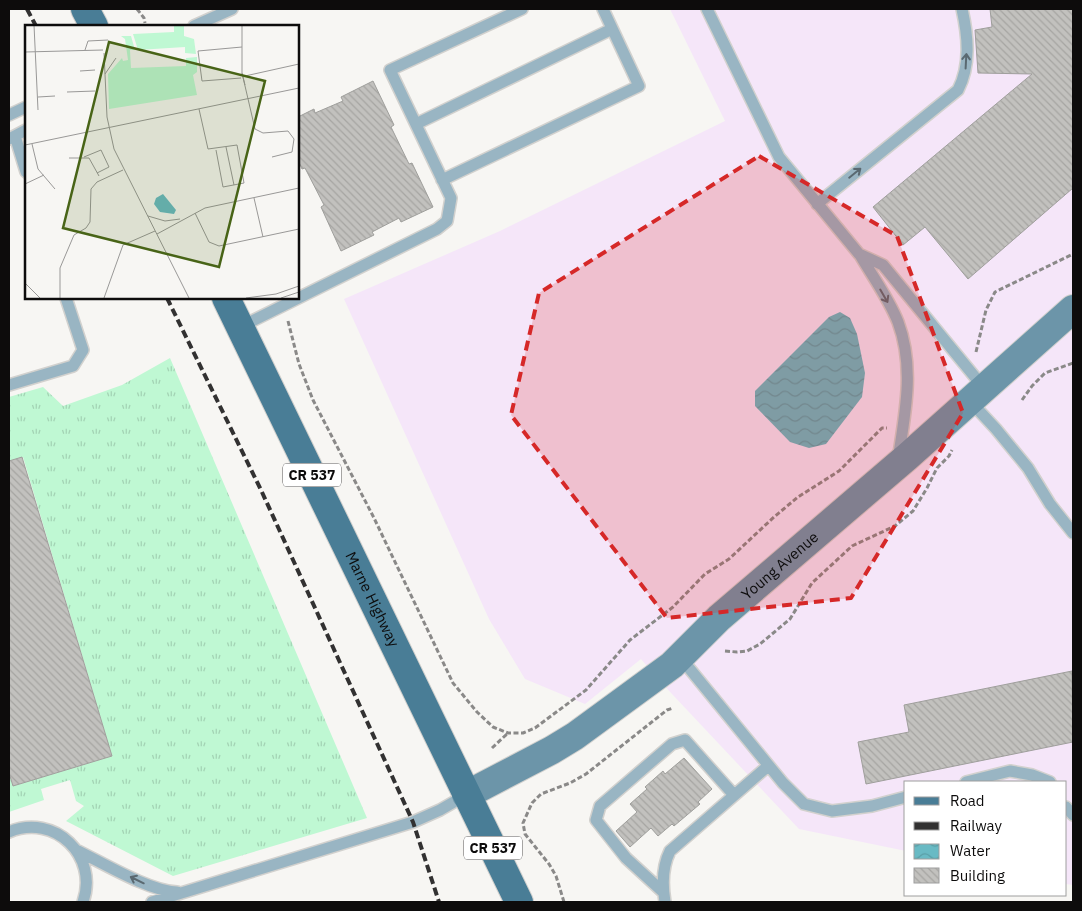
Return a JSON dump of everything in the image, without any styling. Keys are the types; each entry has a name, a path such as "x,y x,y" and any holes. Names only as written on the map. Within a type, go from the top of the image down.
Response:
{"main road":[{"path":"85,9 93,25"},
{"name":"Marne Highway","path":"226,299 519,902"}],"street":[{"name":"Young Avenue","path":"466,794 552,750 575,736 656,678 719,618 897,465 1073,309"}],"lane":[{"path":"196,25 232,9"},
{"path":"299,298 437,229 447,220 451,198 390,70 522,9"},
{"path":"442,180 639,86 603,9"},
{"path":"707,9 779,157 859,254 893,312 902,336 906,358 907,402 897,465"},
{"path":"818,204 958,90 965,75 967,63 962,9"},
{"path":"416,124 612,29"},
{"path":"9,115 25,107"},
{"path":"25,130 12,137 25,170"},
{"path":"859,254 883,265 977,394 996,429 1028,468 1050,504 1073,533"},
{"path":"9,385 73,366 83,350 66,299"},
{"path":"240,327 296,299"},
{"path":"680,657 768,766 804,804 832,811 872,806 904,798"},
{"path":"664,897 626,858 596,820 600,806 672,744 685,740 734,795"},
{"path":"664,897 664,864 670,851 768,766"},
{"path":"970,781 1010,771 1032,775 1047,781"},
{"path":"152,902 413,822 440,810 466,794"},
{"path":"9,832 27,828 43,828 58,834 76,850 152,887 169,892 184,892"},
{"path":"76,850 85,873 86,889 83,902"}],"path":[{"path":"137,9 144,18 145,23"},
{"path":"976,352 986,310 995,292 1073,254"},
{"path":"288,321 299,364 313,400 374,518 453,683 482,717 493,727 508,733 522,732 535,728 586,690 630,640 673,607 705,574 729,559 798,497 839,471 882,428 887,428"},
{"path":"1022,400 1045,373 1073,363"},
{"path":"725,651 747,651 760,644 790,619 812,583 852,546 894,526 913,511 937,468 949,456 952,448"},
{"path":"564,902 556,876 525,834 523,823 532,803 542,794 570,783 586,774 667,710 673,708"},
{"path":"492,748 508,733"}],"highlighted area":[{"path":"759,156 897,236 963,413 851,598 667,618 511,415 539,293"}],"shaded area":[{"path":"670,9 1073,9 1073,885 1067,884 1067,781 904,781 904,851 799,829 641,659 585,704 525,679 489,619 344,299 500,231 725,121"}],"green space":[{"path":"170,358 367,818 173,876 66,821 84,806 76,801 70,780 41,789 44,800 9,812 9,773 13,786 112,756 23,457 9,461 9,397 43,387 63,406 122,385"}],"water":[{"path":"840,312 850,318 857,334 865,373 862,397 826,444 809,448 790,442 755,406 755,391 829,317"}],"building":[{"path":"990,9 1073,9 1073,188 968,279 925,227 903,245 873,207 1032,74 978,73 975,30 992,27"},
{"path":"373,81 394,125 391,127 409,164 412,163 433,207 401,222 399,218 372,232 374,235 341,251 321,207 324,205 305,168 302,169 299,162 299,116 314,109 315,113 343,101 341,97"},
{"path":"22,457 112,756 13,786 9,773 9,461"},
{"path":"1072,671 1073,742 866,784 858,742 909,732 904,705"},
{"path":"684,758 712,789 698,802 700,804 674,826 672,824 658,836 651,828 630,847 616,831 637,812 630,804 663,771 665,774"}],"railway":[{"path":"27,9 35,25"},
{"path":"167,299 261,490 413,822 439,902"}]}
